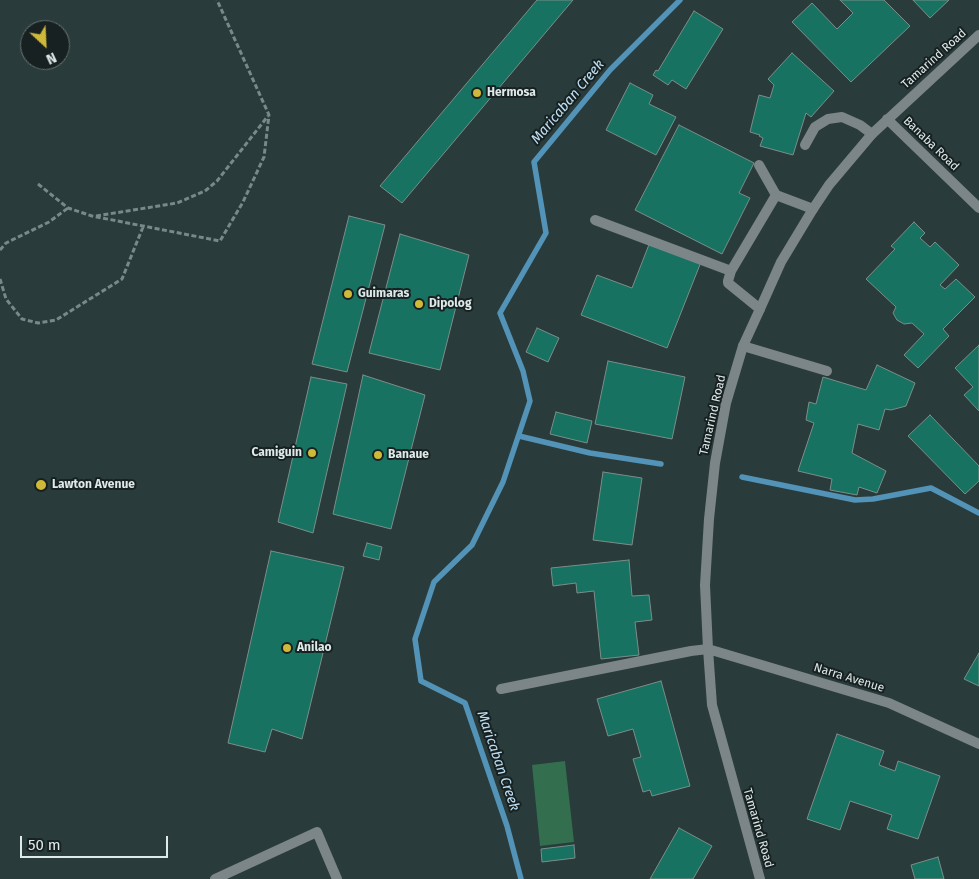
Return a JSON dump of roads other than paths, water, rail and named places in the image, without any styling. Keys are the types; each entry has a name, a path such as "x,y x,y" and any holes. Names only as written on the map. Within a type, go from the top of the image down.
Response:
{"street":[{"name":"Tamarind Road","path":"760,879 712,705 708,649 705,585 709,519 715,462 726,403 744,346 781,262 829,185 872,134 979,34"},
{"path":"805,145 815,127 828,119 842,117 860,124 872,134"},
{"name":"Banaba Road","path":"887,119 979,208"},
{"path":"759,165 776,195 813,209"},
{"path":"760,309 728,283 728,281 731,272 776,195"},
{"path":"595,220 731,272"},
{"path":"744,346 827,371"},
{"path":"501,689 708,649"},
{"name":"Narra Avenue","path":"708,649 888,703 979,744"},
{"path":"215,879 317,832 337,879"}],"waterway":[{"name":"Maricaban Creek","path":"521,879 507,826 465,703 421,681 415,639 434,582 472,545 503,482 530,401 523,371 500,313 546,233 534,162 610,70 680,0"},
{"path":"519,436 590,453 661,464"},
{"path":"742,477 855,500 873,499 931,488 979,513"}],"place":[{"name":"Hermosa","path":"477,93"},
{"name":"Guimaras","path":"348,294"},
{"name":"Dipolog","path":"419,304"},
{"name":"Camiguin","path":"312,453"},
{"name":"Banaue","path":"378,455"},
{"name":"Lawton Avenue","path":"41,485"},
{"name":"Anilao","path":"287,648"}]}
